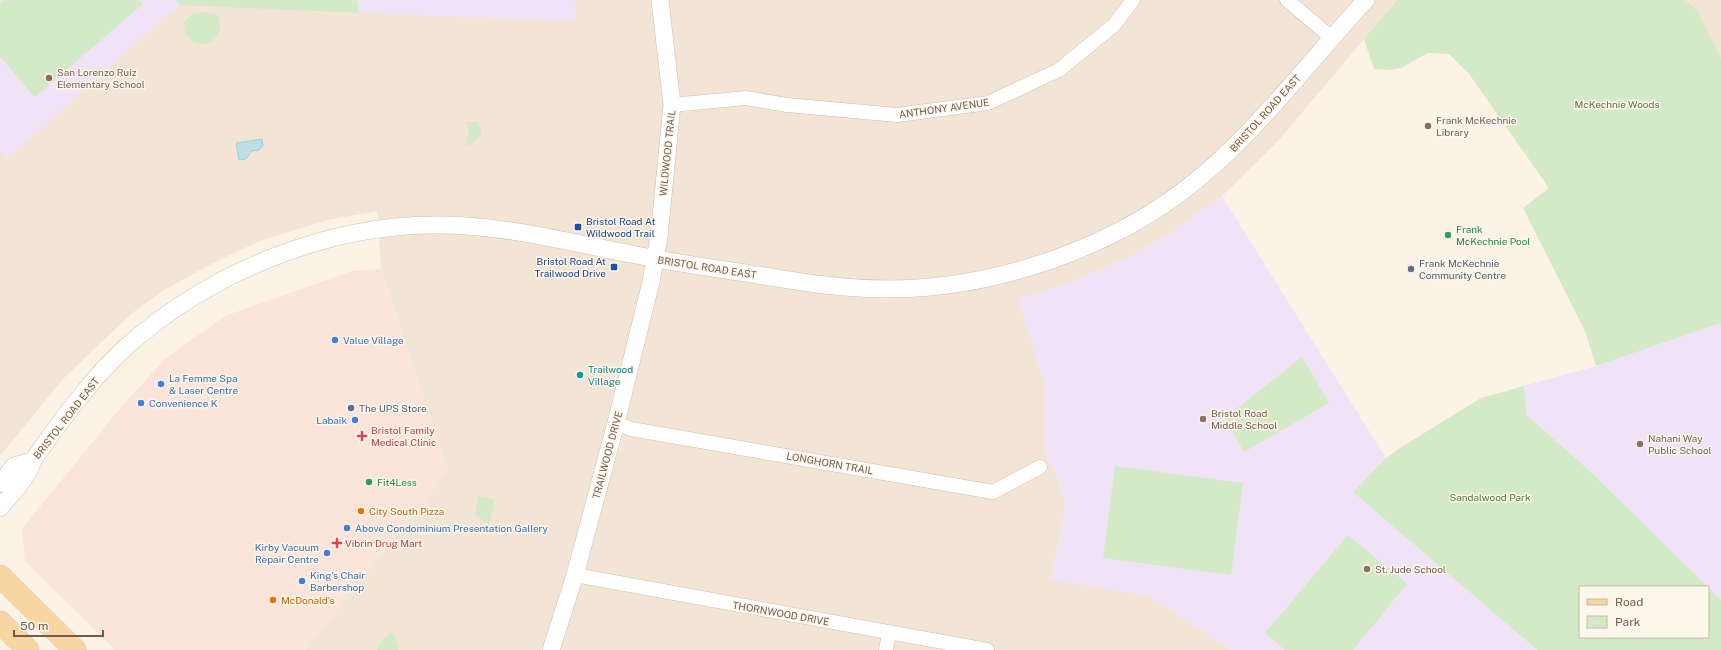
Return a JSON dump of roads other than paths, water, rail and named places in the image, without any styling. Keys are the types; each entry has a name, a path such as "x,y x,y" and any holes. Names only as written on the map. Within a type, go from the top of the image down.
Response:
{"main road":[{"path":"0,576 75,650"},
{"path":"0,622 28,650"}],"street":[{"name":"WILDWOOD TRAIL","path":"655,259 659,237 672,105 660,0"},
{"name":"ANTHONY AVENUE","path":"672,105 746,98 787,105 897,115 988,103 1059,70 1114,25 1133,0"},
{"path":"1288,0 1332,38"},
{"name":"BRISTOL ROAD EAST","path":"0,508 28,475 32,462 75,402 126,347 167,315 208,289 280,254 318,242 357,234 407,226 440,225 509,231 655,259 788,280 887,289 931,287 976,280 1061,257 1124,229 1178,196 1251,131 1366,0"},
{"name":"TRAILWOOD DRIVE","path":"551,650 575,575 616,423 651,282 655,259"},
{"name":"LONGHORN TRAIL","path":"616,423 631,429 993,492 1040,467"},
{"name":"BRISTOL ROAD EAST","path":"0,483 14,466 32,462"},
{"name":"THORNWOOD DRIVE","path":"575,575 987,650"},
{"path":"886,650 889,633"}],"water":[{"path":"262,139 263,146 259,150 252,151 246,159 239,160 236,143"}],"place":[{"name":"San Lorenzo Ruiz Elementary School","path":"49,78"},
{"name":"Frank McKechnie Library","path":"1428,126"},
{"name":"Bristol Road At Wildwood Trail","path":"578,227"},
{"name":"Frank McKechnie Pool","path":"1448,235"},
{"name":"Bristol Road At Trailwood Drive","path":"614,267"},
{"name":"Frank McKechnie Community Centre","path":"1411,269"},
{"name":"Value Village","path":"335,340"},
{"name":"Trailwood Village","path":"580,375"},
{"name":"La Femme Spa & Laser Centre","path":"161,384"},
{"name":"Convenience K","path":"141,403"},
{"name":"The UPS Store","path":"351,408"},
{"name":"Bristol Road Middle School","path":"1203,419"},
{"name":"Labaik","path":"355,420"},
{"name":"Bristol Family Medical Clinic","path":"362,436"},
{"name":"Nahani Way Public School","path":"1640,444"},
{"name":"Fit4Less","path":"369,482"},
{"name":"City South Pizza","path":"361,511"},
{"name":"Above Condominium Presentation Gallery","path":"347,528"},
{"name":"Vibrin Drug Mart","path":"337,543"},
{"name":"Kirby Vacuum Repair Centre","path":"327,553"},
{"name":"St. Jude School","path":"1367,569"},
{"name":"King's Chair Barbershop","path":"302,581"},
{"name":"McDonald's","path":"273,600"}],"park label":[{"name":"McKechnie Woods","path":"1617,104"},
{"name":"Sandalwood Park","path":"1490,497"}]}
